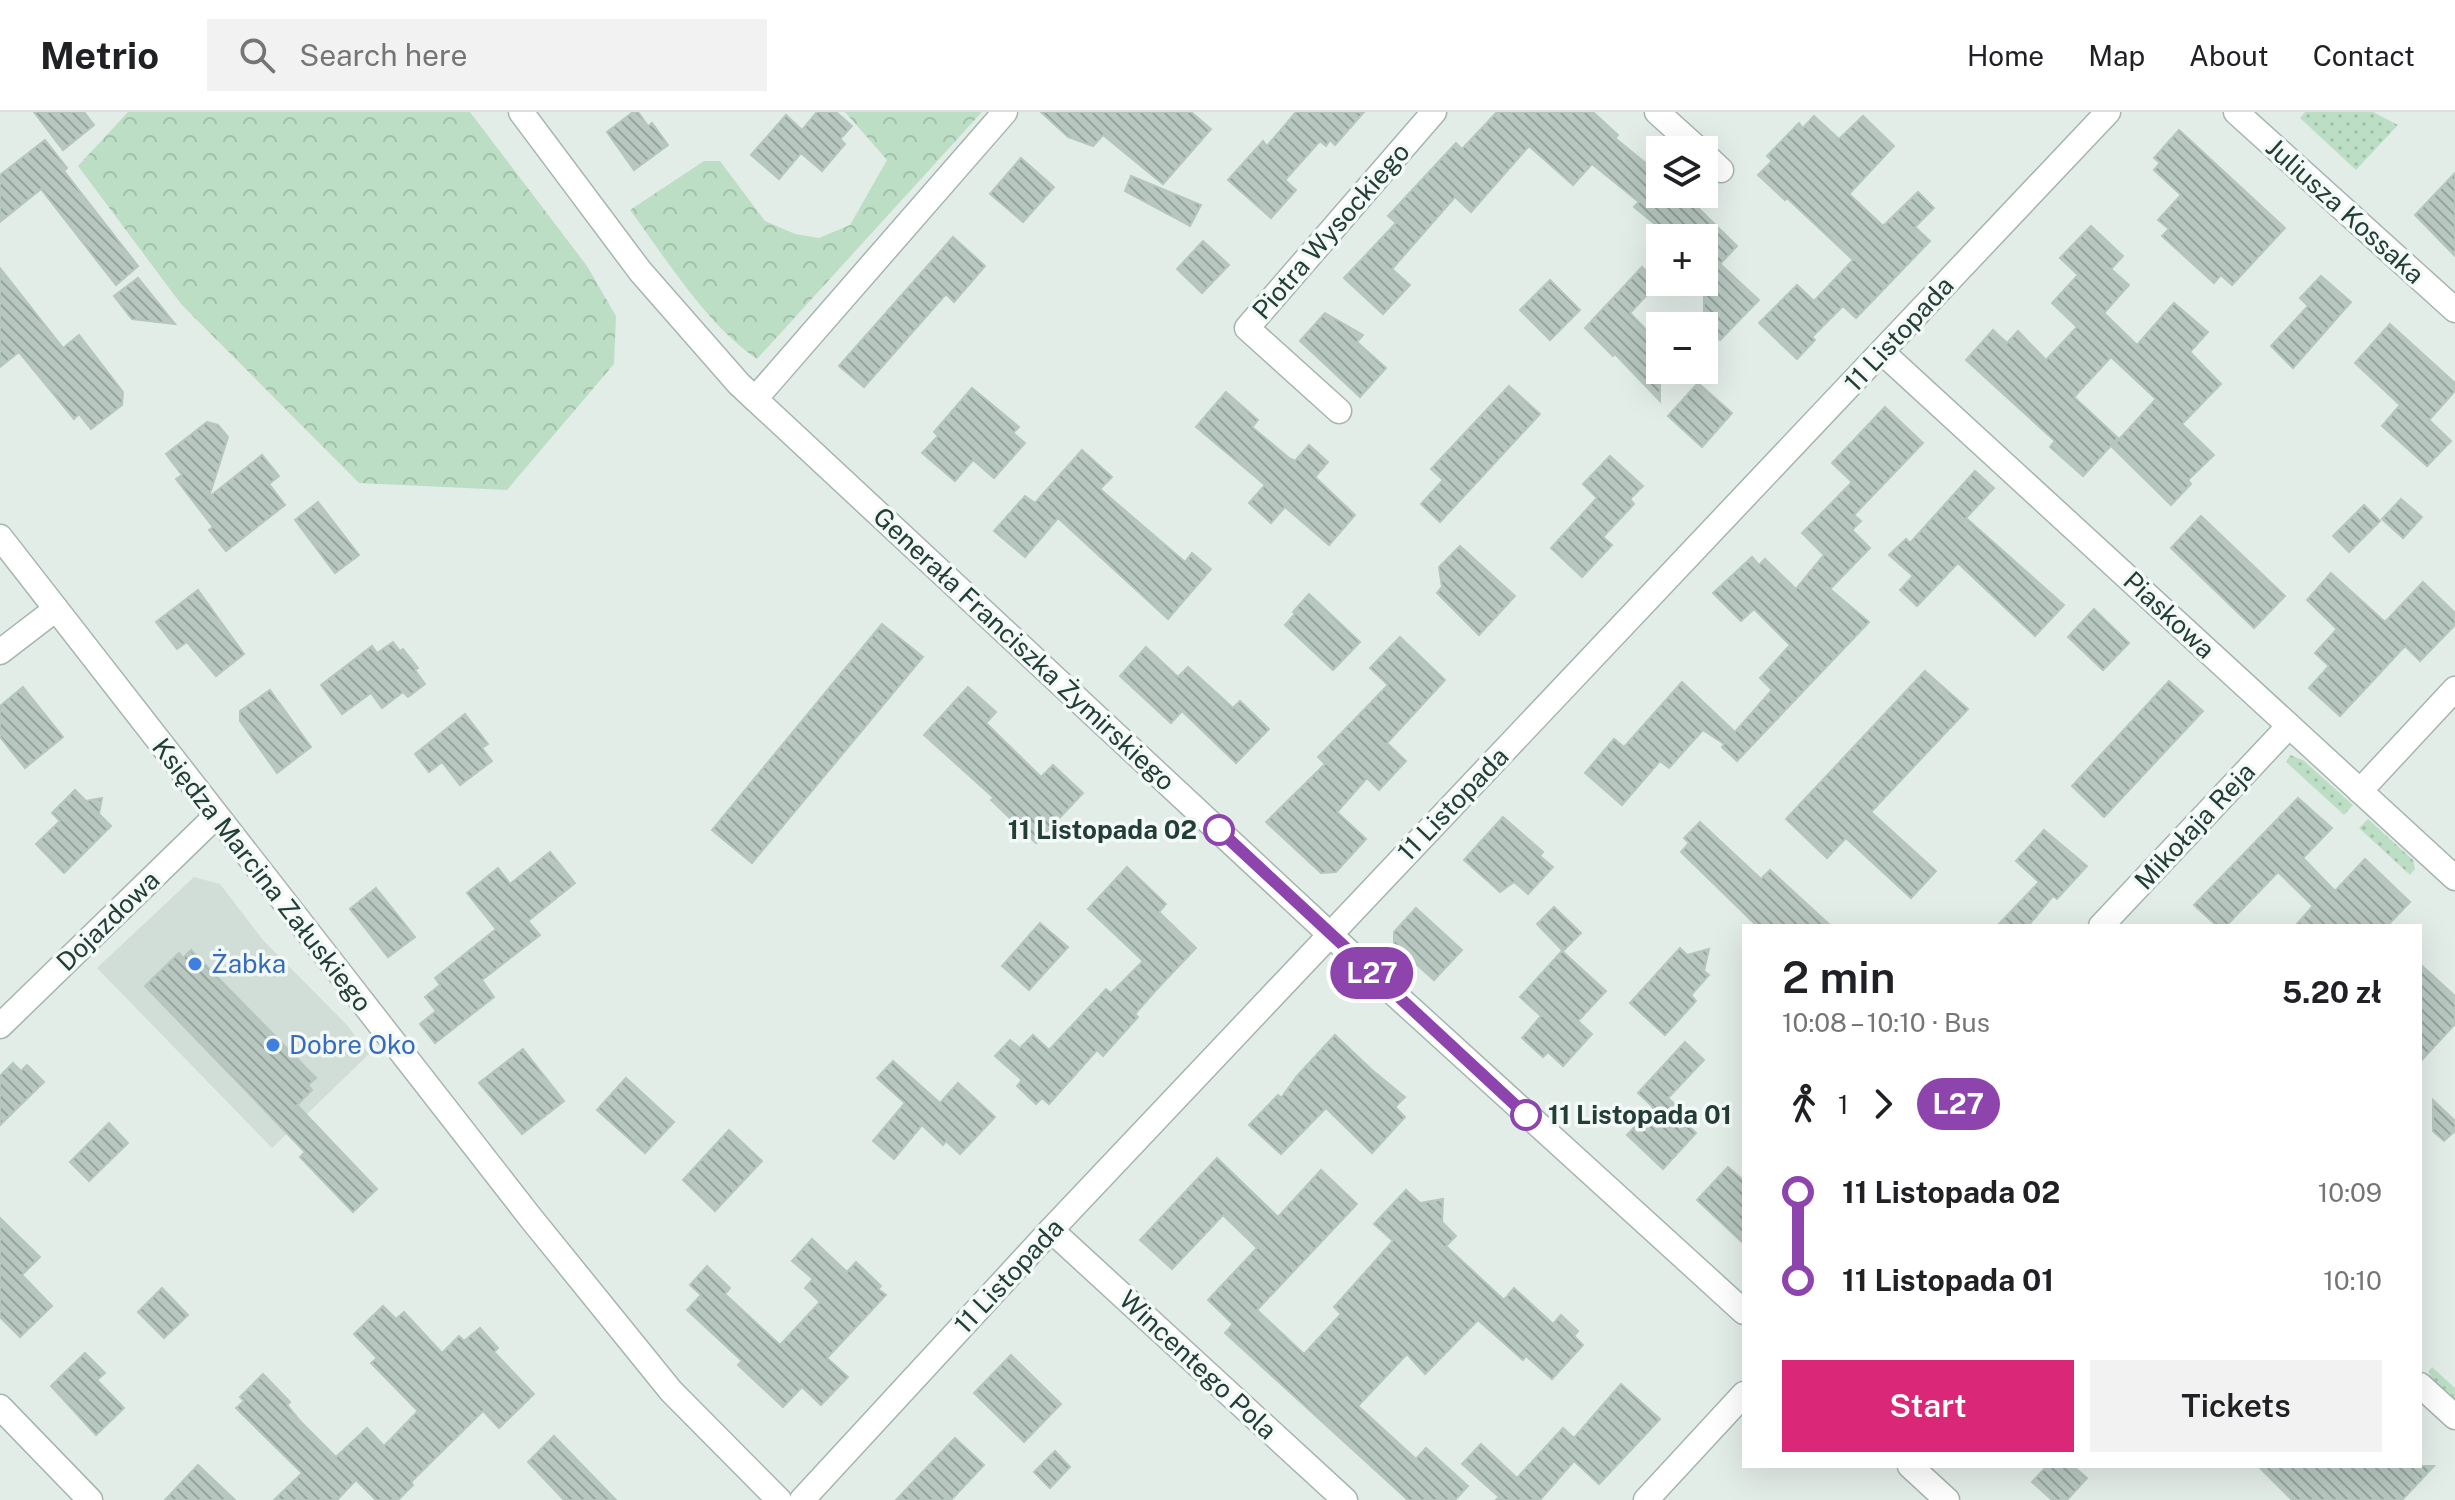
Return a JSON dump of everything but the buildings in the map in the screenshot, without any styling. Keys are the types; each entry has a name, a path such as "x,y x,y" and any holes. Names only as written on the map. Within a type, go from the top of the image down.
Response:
{"street":[{"name":"Generała Franciszka Żymirskiego","path":"521,112 640,271 755,399 1504,1095 1742,1307"},
{"path":"755,399 1005,112"},
{"name":"Piotra Wysockiego","path":"1339,411 1247,328 1434,112"},
{"path":"1657,112 1684,136"},
{"name":"11 Listopada","path":"802,1500 1051,1230 2108,112"},
{"name":"Juliusza Kossaka","path":"2236,112 2455,310"},
{"name":"Piaskowa","path":"1882,352 2455,878"},
{"name":"Księdza Marcina Załuskiego","path":"0,537 530,1217 671,1391 779,1500"},
{"path":"0,652 56,609"},
{"path":"2360,791 2455,689"},
{"name":"Mikołaja Reja","path":"2103,924 2289,726"},
{"name":"Dojazdowa","path":"0,1026 216,816"},
{"name":"Wincentego Pola","path":"1051,1230 1345,1500"},
{"path":"2422,1387 2455,1417"},
{"path":"1646,1500 1742,1396"},
{"path":"0,1407 90,1500"},
{"path":"1912,1468 1947,1500"}],"shaded area":[{"path":"194,877 220,884 263,940 346,1024 369,1054 272,1148 97,968"}],"green space":[{"path":"128,112 470,112 587,266 616,316 614,364 507,490 359,483 181,304 78,166"},
{"path":"845,112 982,112 757,359 705,310 630,210 704,161 720,161 765,221 795,234 819,238 850,225 887,160"},
{"path":"2305,112 2373,112 2398,125 2356,170 2300,118"},
{"path":"2290,755 2303,760 2353,805 2344,815 2286,762"},
{"path":"2368,819 2413,860 2415,869 2410,875 2359,828"},
{"path":"2432,1367 2455,1388 2455,1402 2431,1380 2429,1371"}],"bus line":[{"name":"L27","path":"1219,830 1526,1115"}],"place":[{"name":"11 Listopada 02","path":"1219,830"},
{"name":"Żabka","path":"195,964"},
{"name":"Dobre Oko","path":"273,1045"},
{"name":"11 Listopada 01","path":"1526,1115"}]}
